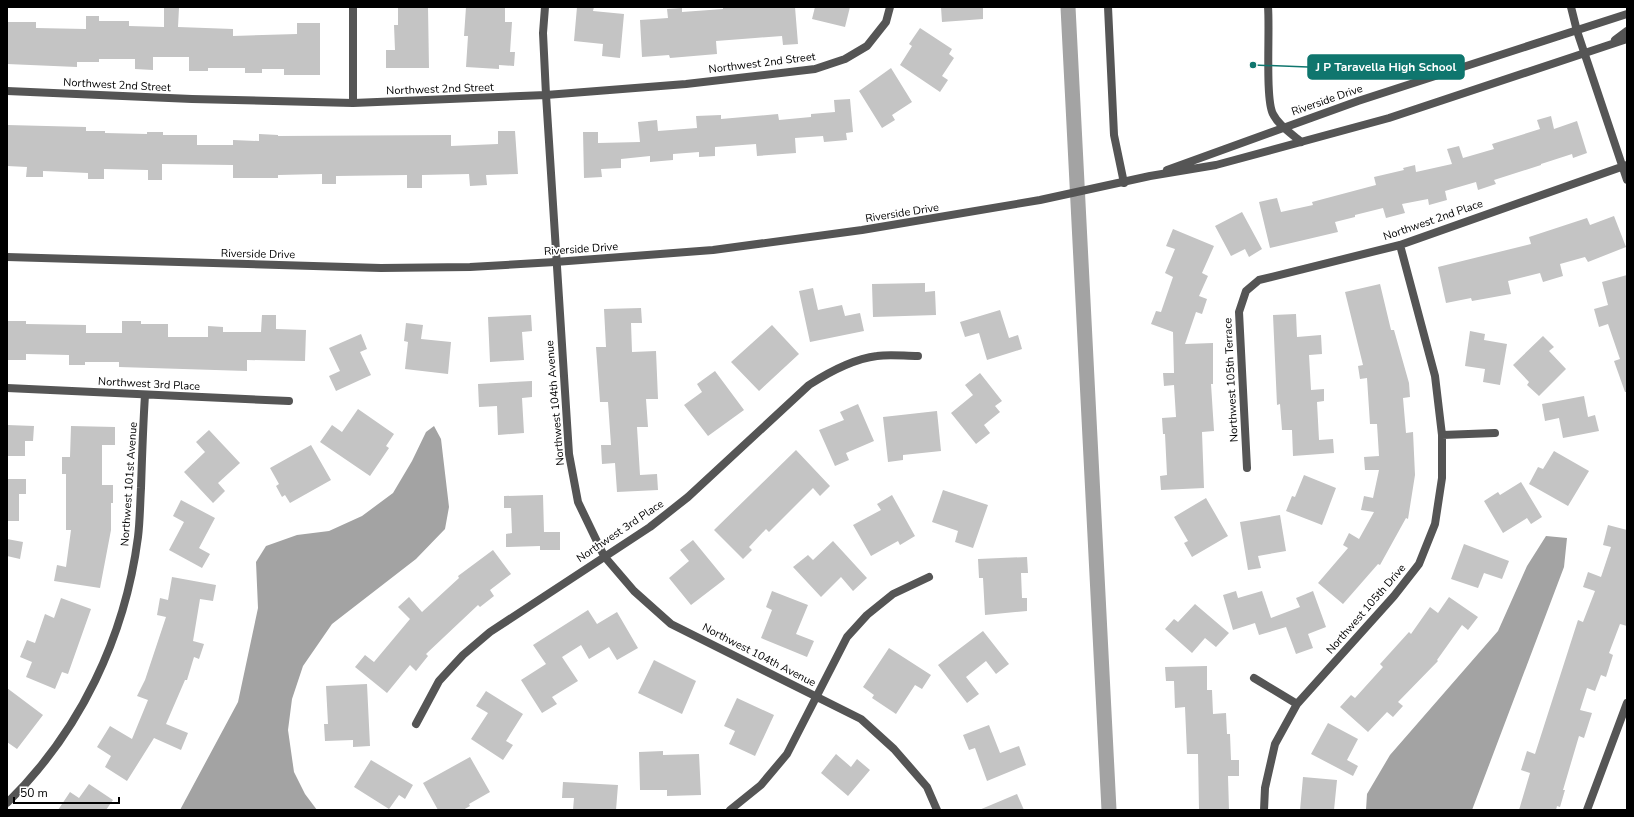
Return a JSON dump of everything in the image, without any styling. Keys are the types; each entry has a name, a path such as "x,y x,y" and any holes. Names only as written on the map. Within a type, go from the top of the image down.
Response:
{"street":[{"path":"353,7 353,103"},
{"name":"Northwest 104th Avenue","path":"545,7 543,33 546,95 569,454 578,502 604,556 634,591 672,624 862,719 894,749 927,787 937,810"},
{"name":"Northwest 2nd Street","path":"7,91 192,99 353,103 546,95 686,84 815,69 845,59 867,46 886,22 890,7"},
{"path":"1108,7 1114,135 1124,183"},
{"path":"1268,7 1270,56 1269,96 1272,114 1283,127 1301,142"},
{"path":"1571,7 1583,54 1624,166 1627,180"},
{"name":"Riverside Drive","path":"7,257 381,268 470,267 713,250 939,218 1106,187 1150,176 1358,100 1627,14"},
{"path":"1612,43 1627,31"},
{"name":"Riverside Drive","path":"1150,176 1216,165 1396,116 1627,39"},
{"name":"Northwest 2nd Place","path":"1246,291 1259,280 1400,245 1624,166"},
{"name":"Northwest 105th Drive","path":"1264,810 1265,788 1276,744 1296,704 1394,596 1419,564 1435,524 1442,478 1442,434 1435,376 1400,245"},
{"name":"Northwest 105th Terrace","path":"1246,291 1239,312 1247,468"},
{"name":"Northwest 3rd Place","path":"416,724 439,681 463,654 490,632 650,527 688,497 809,385 828,373 877,356 918,356"},
{"name":"Northwest 3rd Place","path":"7,388 289,401"},
{"name":"Northwest 101st Avenue","path":"7,803 26,785 61,740 92,690 116,634 128,592 138,536 145,395"},
{"path":"1442,434 1495,433"},
{"path":"730,810 761,785 787,754 848,637 867,615 893,594 929,577"},
{"path":"1254,678 1296,704"},
{"path":"1588,810 1623,728 1627,703"}],"shaded area":[{"path":"434,426 441,439 449,507 445,529 416,559 332,624 303,666 292,699 288,730 294,772 305,794 317,810 180,810 238,702 258,608 256,562 266,546 297,535 329,531 362,516 393,493 412,461 426,432"},
{"path":"1546,536 1567,538 1564,567 1472,810 1366,810 1367,794 1390,755 1498,631 1527,566"}],"building":[{"path":"398,7 428,7 429,68 386,68 386,50 395,50 394,25 398,25"},
{"path":"466,7 505,7 505,22 512,22 510,52 515,52 514,66 499,65 499,69 466,67 468,36 464,36"},
{"path":"577,7 594,7 593,11 624,14 620,58 602,56 603,44 574,41"},
{"path":"723,7 795,7 798,44 783,45 782,36 716,41 717,54 670,58 669,55 642,57 640,20 668,18 667,9 682,8 682,12 723,9"},
{"path":"815,7 850,7 845,27 812,19"},
{"path":"941,7 983,7 983,19 942,22"},
{"path":"164,8 179,8 178,27 233,29 233,36 297,34 297,23 320,23 320,75 284,75 284,69 262,69 262,73 245,73 245,68 208,68 208,71 189,71 189,57 153,57 153,70 135,69 135,59 99,59 99,62 77,62 77,67 7,64 7,22 36,22 36,28 86,29 86,16 99,16 99,21 129,21 129,26 164,27"},
{"path":"920,28 952,49 949,54 954,58 942,76 948,80 940,92 900,65 912,46 909,44"},
{"path":"891,68 912,102 892,115 895,120 882,128 859,91"},
{"path":"850,99 853,132 846,133 847,140 824,142 823,136 795,138 796,153 757,156 756,144 715,147 715,156 699,157 699,152 673,154 673,160 650,162 650,156 621,159 621,168 601,169 602,177 584,178 583,132 598,132 598,143 640,142 638,122 657,120 658,131 697,128 696,116 721,115 721,119 778,114 779,120 811,117 811,114 835,112 834,100"},
{"path":"1551,116 1554,129 1577,121 1587,153 1573,158 1572,154 1541,164 1494,180 1496,184 1478,190 1476,182 1445,191 1447,200 1429,205 1428,199 1402,204 1405,213 1386,218 1383,208 1355,215 1355,217 1335,222 1338,232 1270,248 1259,202 1277,198 1281,212 1313,205 1312,202 1376,185 1374,177 1404,170 1403,168 1415,165 1416,172 1452,164 1447,149 1459,146 1463,158 1494,149 1492,144 1540,129 1537,120"},
{"path":"7,125 86,127 86,131 105,131 105,133 147,134 147,132 163,132 163,135 197,135 197,145 233,145 233,140 259,141 259,134 278,136 451,135 451,146 498,144 498,131 515,131 518,174 486,175 487,185 470,186 469,174 422,175 422,188 407,188 407,175 336,176 336,184 322,184 322,174 278,175 278,178 233,178 233,165 162,164 162,180 148,180 148,170 104,169 104,179 88,179 88,173 43,171 43,177 26,177 27,167 7,166"},
{"path":"1242,212 1262,249 1249,257 1245,249 1231,256 1215,226"},
{"path":"1614,216 1626,247 1588,262 1585,257 1560,264 1563,276 1543,282 1540,273 1508,281 1511,294 1472,301 1471,298 1446,303 1438,267 1531,244 1529,237 1587,218 1590,225"},
{"path":"1173,229 1214,246 1202,273 1208,276 1199,296 1207,299 1202,314 1196,312 1185,344 1213,343 1213,384 1211,384 1214,431 1202,432 1204,488 1161,490 1160,476 1167,475 1165,434 1163,434 1162,418 1176,417 1174,385 1164,386 1163,373 1174,373 1173,332 1151,324 1156,311 1161,312 1173,277 1165,273 1175,249 1166,246"},
{"path":"1627,275 1627,392 1625,392 1614,361 1620,359 1608,324 1599,327 1594,309 1608,305 1602,282"},
{"path":"925,283 925,292 935,291 936,315 873,317 872,284"},
{"path":"1380,284 1391,330 1394,330 1409,383 1410,397 1403,398 1406,433 1413,432 1415,475 1408,519 1406,518 1380,565 1378,564 1343,604 1318,583 1348,548 1343,545 1349,533 1359,539 1374,512 1361,510 1364,496 1373,498 1379,470 1365,470 1364,457 1379,456 1377,424 1370,424 1367,378 1360,379 1358,366 1363,365 1345,292"},
{"path":"813,288 818,310 842,305 845,316 860,313 864,331 810,342 799,291"},
{"path":"641,308 642,323 631,323 632,352 656,351 658,399 646,399 648,427 637,427 640,475 657,474 658,490 617,492 615,463 602,464 601,445 611,445 608,402 600,402 596,347 606,347 604,309"},
{"path":"1000,310 1009,338 1018,335 1022,349 987,360 979,333 965,337 960,322"},
{"path":"1296,314 1297,337 1321,335 1322,354 1309,355 1311,390 1324,389 1324,401 1317,402 1319,440 1333,439 1334,453 1293,456 1292,430 1282,430 1280,404 1277,405 1273,315"},
{"path":"262,315 276,315 276,329 306,330 305,361 247,360 247,371 119,367 119,362 85,362 85,365 69,365 69,355 26,354 26,360 7,360 7,321 26,321 26,324 86,325 86,333 122,333 122,321 141,321 141,324 168,324 168,337 208,337 208,326 223,327 223,332 261,332"},
{"path":"531,315 532,331 522,332 524,360 490,362 488,317"},
{"path":"406,323 423,325 421,339 451,342 448,374 405,369 408,342 404,341"},
{"path":"772,325 799,354 759,391 731,362"},
{"path":"1470,331 1485,334 1484,340 1507,344 1500,385 1483,382 1485,369 1465,366"},
{"path":"361,334 367,349 360,352 371,375 336,391 329,376 340,371 329,348"},
{"path":"1543,336 1554,347 1549,351 1566,369 1539,396 1527,385 1529,382 1513,365"},
{"path":"715,371 744,410 708,436 684,405 702,392 697,384"},
{"path":"980,373 1002,401 995,406 1000,412 984,425 990,433 976,444 951,413 973,395 965,385"},
{"path":"532,381 532,397 522,398 524,433 498,435 497,406 479,407 478,384"},
{"path":"1584,396 1588,417 1595,415 1599,431 1563,438 1559,418 1545,421 1542,404"},
{"path":"858,404 874,441 846,453 849,460 835,466 819,430 844,420 840,412"},
{"path":"358,409 394,434 386,446 389,448 370,476 320,442 332,425 342,432"},
{"path":"937,411 941,451 903,455 903,460 888,462 883,417"},
{"path":"7,425 34,426 33,441 25,441 25,456 7,456"},
{"path":"71,426 115,427 115,445 102,445 102,485 113,485 113,503 111,503 111,530 100,588 54,581 57,565 66,567 71,530 66,530 66,474 62,474 62,457 70,457"},
{"path":"209,430 240,463 218,483 225,491 213,503 184,472 205,452 196,442"},
{"path":"311,445 331,480 290,503 285,495 282,497 276,486 279,484 270,468"},
{"path":"796,450 830,486 820,496 813,488 769,532 766,529 749,547 752,550 743,559 714,530"},
{"path":"1554,451 1589,471 1568,506 1529,484 1538,467 1543,469"},
{"path":"1304,475 1336,488 1322,525 1286,511 1292,496 1295,497"},
{"path":"7,479 26,479 26,494 19,494 19,521 7,521"},
{"path":"1521,482 1542,517 1531,524 1527,518 1503,533 1484,501 1498,492 1500,495"},
{"path":"943,490 988,505 973,548 955,542 958,531 932,522"},
{"path":"543,495 544,532 560,532 560,550 540,550 540,546 506,547 506,534 512,533 511,508 504,508 504,496"},
{"path":"892,495 915,536 900,545 898,541 871,556 853,525 881,510 877,504"},
{"path":"1206,498 1228,536 1192,557 1184,543 1188,541 1174,517"},
{"path":"181,500 215,518 199,548 210,554 202,568 169,550 184,522 173,516"},
{"path":"1280,515 1286,551 1258,556 1261,568 1248,570 1240,522"},
{"path":"1608,525 1627,530 1627,626 1620,624 1609,653 1613,655 1606,677 1601,675 1595,691 1587,688 1580,710 1592,713 1584,738 1579,736 1563,790 1565,790 1560,807 1557,806 1556,810 1519,810 1530,773 1521,770 1527,751 1535,754 1578,620 1583,622 1595,591 1583,587 1588,572 1601,577 1611,547 1603,545"},
{"path":"7,539 23,542 20,559 7,556"},
{"path":"693,540 725,579 691,605 669,578 689,561 680,550"},
{"path":"833,541 867,578 853,591 841,577 821,597 793,567 808,555 813,560"},
{"path":"1464,544 1509,561 1502,579 1484,573 1478,588 1451,579"},
{"path":"493,550 511,574 490,590 494,596 480,607 478,605 426,654 428,656 416,671 410,665 387,693 355,667 365,655 374,662 410,619 398,607 409,597 422,612 459,578 458,576"},
{"path":"1027,557 1028,573 1021,573 1022,598 1027,598 1027,611 985,615 983,578 979,578 978,559"},
{"path":"172,577 216,585 213,601 200,599 193,641 204,644 199,659 194,657 187,680 185,680 166,724 188,733 181,750 154,738 127,781 105,767 111,756 97,747 110,726 132,739 148,700 137,696 145,680 166,617 157,615 160,598 168,600"},
{"path":"772,591 808,605 796,634 814,641 807,657 761,638 772,610 766,607"},
{"path":"1236,591 1238,598 1262,591 1271,618 1300,607 1296,598 1313,591 1326,627 1308,634 1313,648 1296,654 1286,627 1259,635 1255,623 1233,630 1223,595"},
{"path":"1449,597 1478,617 1468,630 1462,625 1437,660 1438,661 1398,702 1403,706 1393,717 1387,712 1368,732 1340,707 1351,695 1355,698 1383,667 1380,664 1409,632 1411,634 1430,607 1438,613"},
{"path":"61,598 91,609 68,674 62,672 55,689 26,677 32,662 20,657 27,640 35,643 45,614 54,618"},
{"path":"1195,604 1229,633 1216,647 1205,638 1192,653 1165,629 1174,619 1178,622"},
{"path":"588,610 597,624 617,612 638,648 617,660 609,647 589,659 581,645 562,657 578,681 552,697 557,704 542,713 521,680 546,664 533,645"},
{"path":"983,631 1009,664 996,674 986,661 966,677 979,694 967,703 938,665"},
{"path":"889,648 931,675 922,689 915,685 896,714 872,698 874,695 863,687"},
{"path":"654,660 696,681 682,714 638,693"},
{"path":"1207,666 1207,690 1212,690 1213,714 1226,713 1227,734 1230,734 1231,760 1239,760 1239,776 1228,776 1229,810 1199,810 1198,754 1187,754 1185,707 1175,708 1174,681 1166,681 1165,667"},
{"path":"367,684 370,746 353,747 353,740 325,741 324,724 328,724 326,686"},
{"path":"7,688 43,715 17,749 7,742"},
{"path":"486,691 523,714 506,741 513,745 503,760 471,739 488,713 476,706"},
{"path":"737,698 774,715 755,756 729,744 735,731 724,726"},
{"path":"1328,723 1358,739 1347,760 1358,766 1353,776 1311,754"},
{"path":"989,725 1000,753 1019,746 1026,765 987,781 975,748 969,750 963,735"},
{"path":"663,751 663,755 699,754 701,795 667,796 667,790 640,790 639,752"},
{"path":"836,754 851,767 857,759 870,770 848,796 821,773"},
{"path":"470,757 490,792 469,804 470,806 463,810 438,810 423,783"},
{"path":"371,760 413,785 405,799 399,795 389,809 354,787"},
{"path":"1303,777 1337,780 1334,810 1300,810"},
{"path":"563,782 618,785 616,810 573,810 574,798 562,798"},
{"path":"89,784 113,800 106,810 58,810 70,792 79,798"},
{"path":"1017,794 1024,810 979,810"}],"waterway":[{"path":"1068,7 1109,810"}],"place":[{"name":"J P Taravella High School","path":"1253,65"}]}
